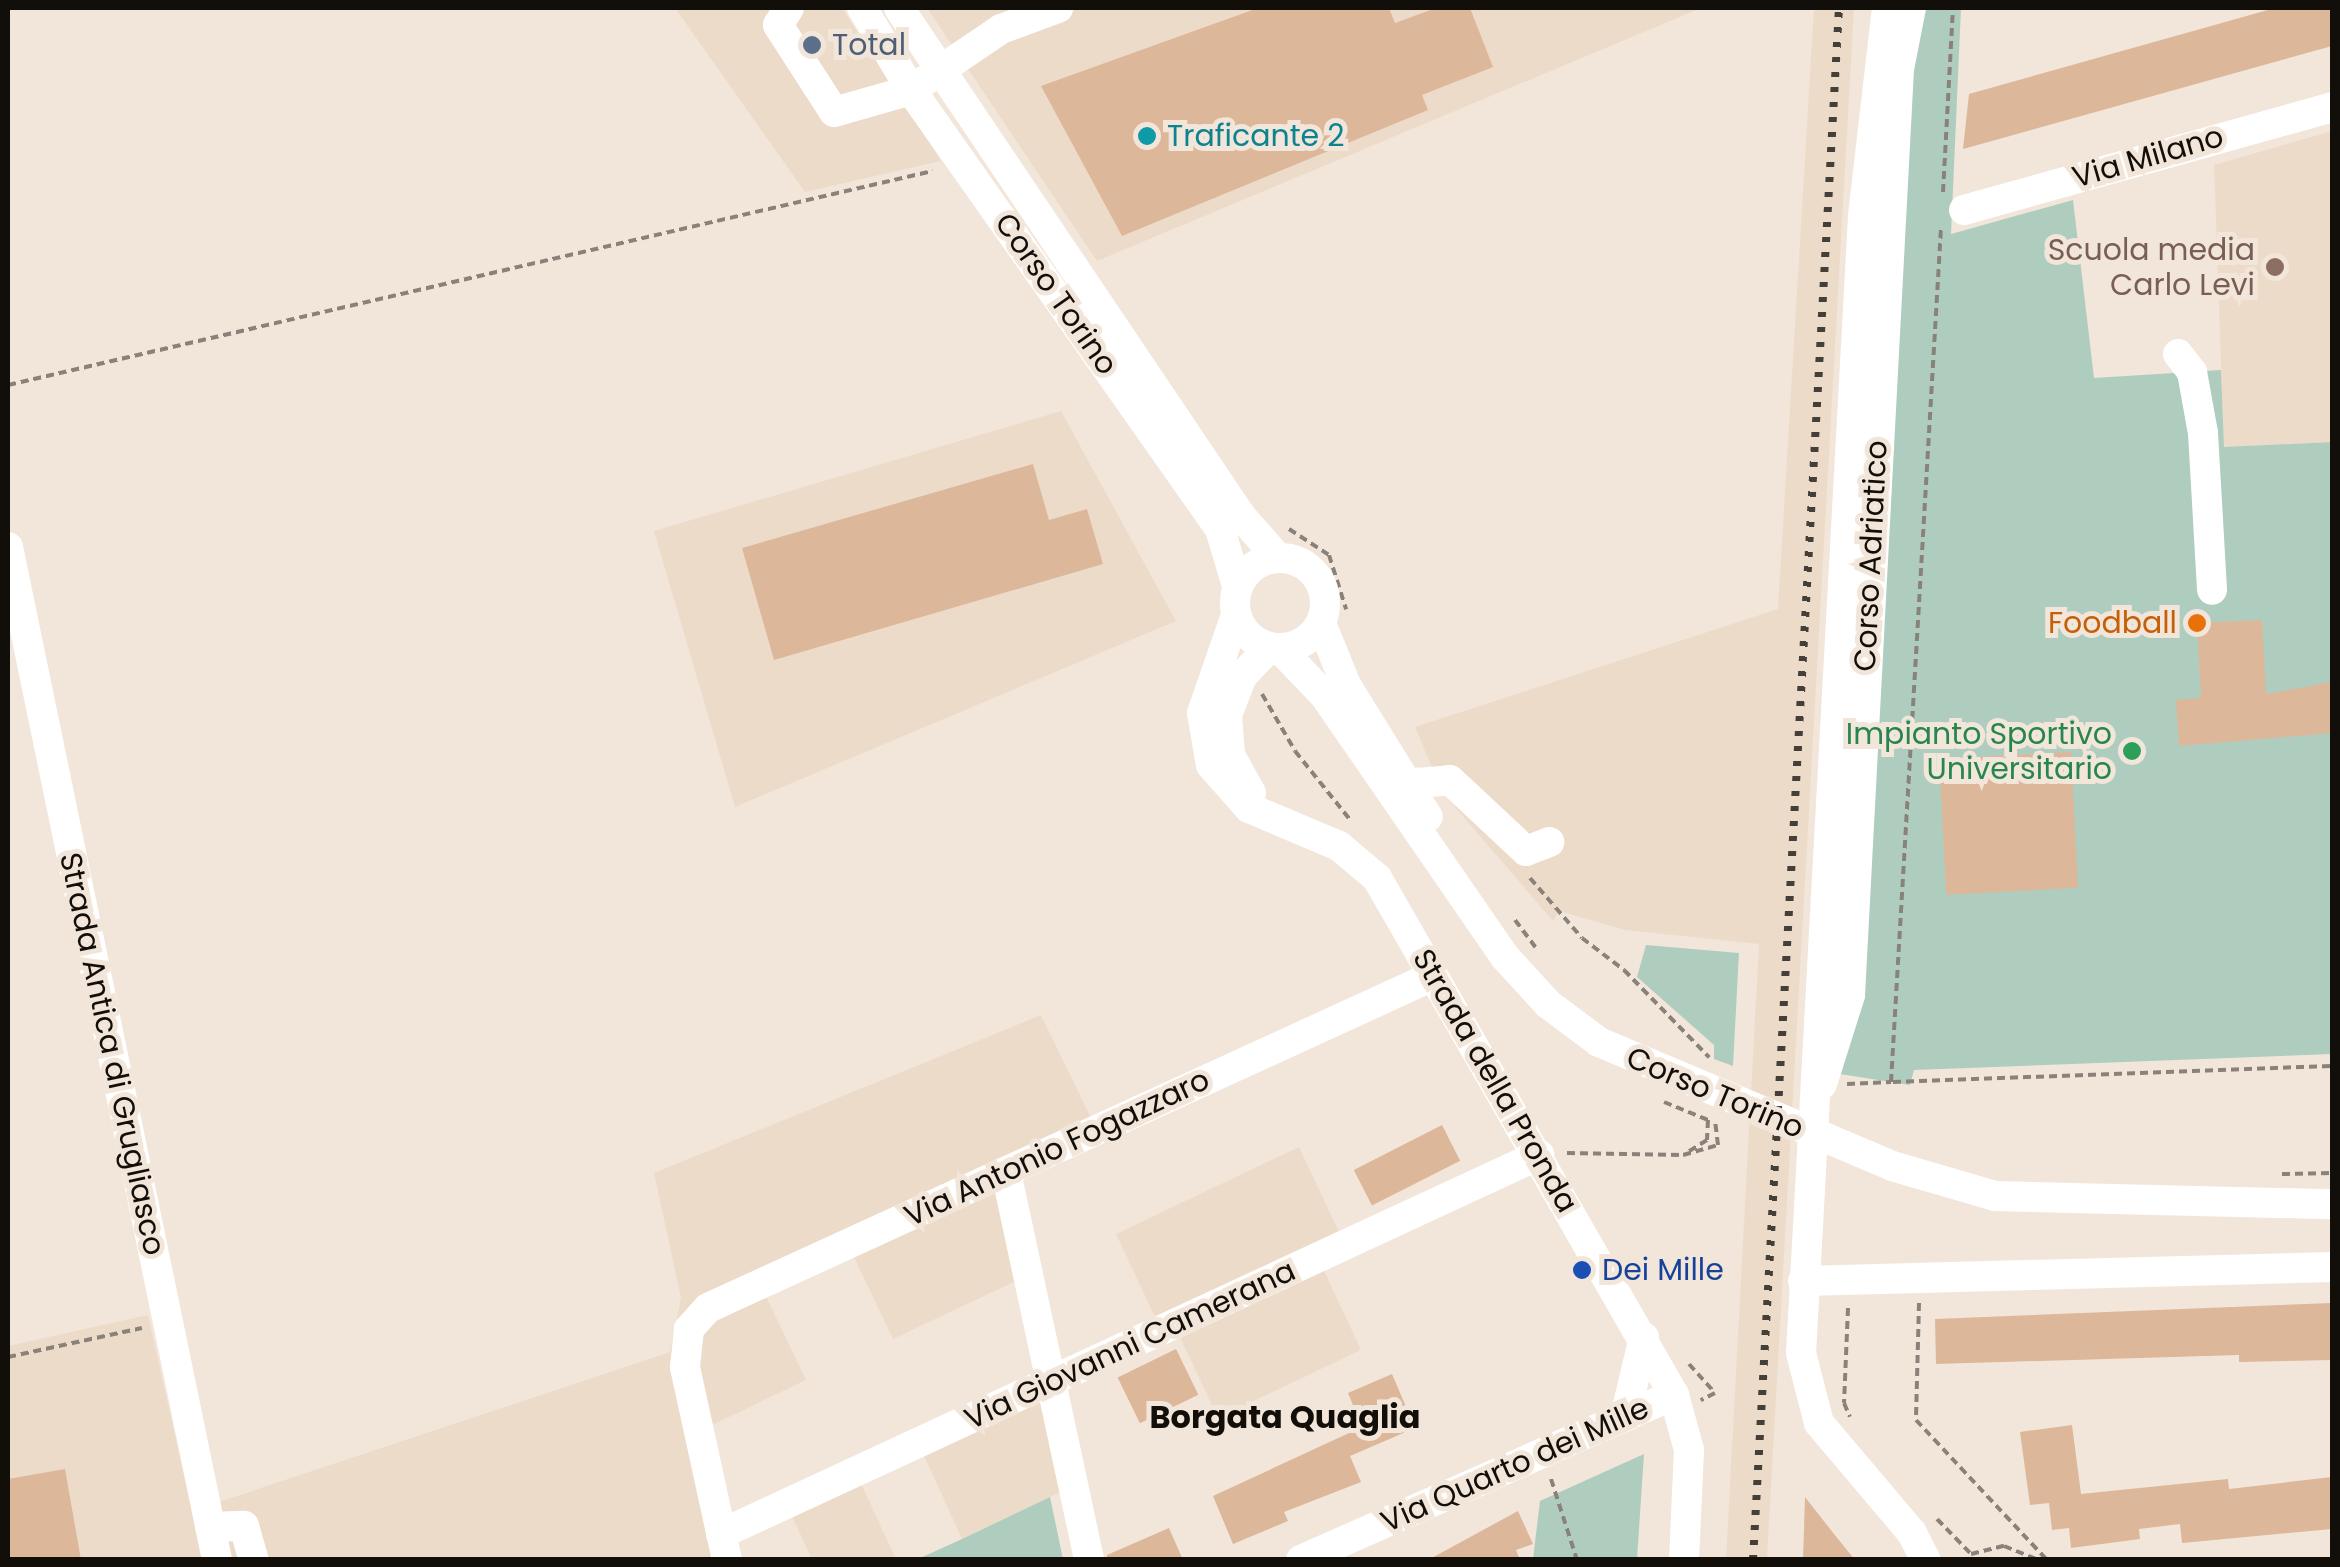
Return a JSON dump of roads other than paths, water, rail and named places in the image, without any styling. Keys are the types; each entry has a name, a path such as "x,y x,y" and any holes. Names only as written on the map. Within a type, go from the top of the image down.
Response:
{"street":[{"path":"789,8 778,26 834,112 911,90 1001,29 1058,8"},
{"name":"Corso Torino","path":"862,8 911,90 1220,529 1237,601 1254,641 1275,648 1325,696 1542,973 1672,1081 1881,1152 1952,1168 2046,1183 2332,1187"},
{"name":"Corso Torino","path":"900,8 938,72 1241,516 1277,557 1304,564 1318,577 1325,608 1321,623 1346,685 1402,793"},
{"name":"Corso Adriatico","path":"1855,577 1862,218 1887,8"},
{"name":"Corso Adriatico","path":"1911,8 1899,69 1855,577 1826,1100 1803,1281 1801,1354 1819,1423 1924,1536"},
{"name":"Via Milano","path":"1950,209 2332,107"},
{"path":"2178,354 2192,372 2212,590"},
{"name":"Strada Antica di Grugliasco","path":"8,547 217,1560"},
{"path":"1237,601 1258,563 1277,557"},
{"name":"Strada della Pronda","path":"1237,601 1205,700 1204,741 1230,793 1362,861 1538,1154 1674,1396 1689,1450 1684,1560"},
{"path":"1275,648 1304,642 1321,623"},
{"name":"Strada della Pronda","path":"1269,814 1240,776 1225,736 1237,684 1275,648"},
{"path":"1402,793 1450,780 1526,851 1550,842"},
{"name":"Via Antonio Fogazzaro","path":"724,1547 686,1367 689,1330 708,1308 1433,976"},
{"name":"Corso Torino","path":"1672,1081 1881,1152 1995,1196 2043,1201 2332,1204"},
{"name":"Via Giovanni Camerana","path":"724,1547 1051,1382 1538,1154"},
{"path":"1006,1172 1089,1560"},
{"path":"1803,1281 2332,1267"},
{"path":"1625,1417 1644,1337"},
{"name":"Via Quarto dei Mille","path":"1301,1560 1674,1396"},
{"path":"208,1518 244,1526 254,1560"},
{"path":"1924,1536 1951,1560"}],"railway":[{"path":"1753,1560 1839,8"}],"place":[{"name":"Total","path":"812,45"},
{"name":"Traficante 2","path":"1147,136"},
{"name":"Scuola media Carlo Levi","path":"2275,267"},
{"name":"Foodball","path":"2197,623"},
{"name":"Impianto Sportivo Universitario","path":"2132,751"},
{"name":"Dei Mille","path":"1582,1270"}],"district":[{"name":"Borgata Quaglia","path":"1285,1417"}]}
